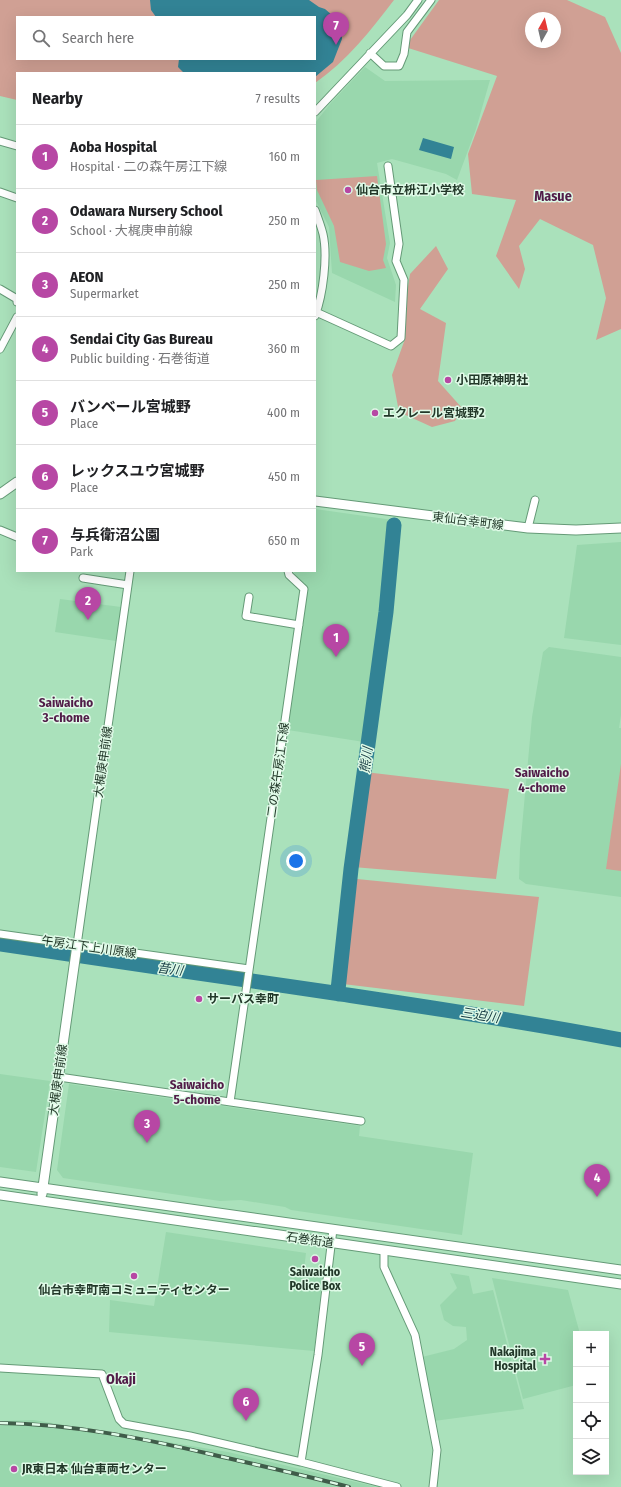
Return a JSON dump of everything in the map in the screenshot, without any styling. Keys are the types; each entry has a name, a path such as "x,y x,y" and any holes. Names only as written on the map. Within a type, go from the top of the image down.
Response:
{"street":[{"path":"316,111 407,15 418,0"},
{"path":"370,53 384,66 399,66 404,54 407,32 431,0"},
{"path":"0,141 16,146"},
{"path":"316,213 323,234 325,262 322,292 316,314 391,346 401,338 404,280 396,261 399,244 388,166"},
{"path":"0,192 16,198"},
{"path":"0,289 16,298"},
{"path":"0,349 16,319"},
{"path":"0,494 16,483"},
{"path":"528,528 535,500"},
{"name":"東仙台幸町線","path":"316,501 528,528 576,530 621,528"},
{"path":"0,530 16,537"},
{"name":"大梶庚申前線","path":"41,1201 130,572"},
{"name":"二の森午房江下線","path":"230,1102 304,589 289,575 288,572"},
{"path":"83,578 128,585"},
{"path":"249,597 246,616 299,625"},
{"name":"午房江下上川原線","path":"0,934 76,952 249,973"},
{"path":"59,1077 361,1120"},
{"name":"石巻街道","path":"0,1182 621,1270"},
{"name":"石巻街道","path":"0,1195 621,1284"},
{"path":"301,1462 318,1355 333,1229"},
{"path":"384,1250 384,1267 415,1335 437,1450 433,1487"},
{"path":"0,1368 102,1374 119,1419 124,1424 190,1436 398,1487"}],"shaded area":[{"path":"0,0 394,0 348,55 316,82 316,72 16,72 16,100 0,96"},
{"path":"439,0 567,0 605,17 621,53 621,329 596,340 606,298 593,245 540,219 519,246 525,269 519,289 496,256 516,200 472,194 468,154 497,76 405,47"},
{"name":"仙台市立枡江小学校","path":"365,67 385,81 490,80 476,129 457,180 446,174 392,159 377,163 390,243 387,258 396,285 395,302 332,273 329,227 316,201 316,122 330,104"},
{"path":"377,176 386,244 383,260 386,268 369,271 340,262 334,226 317,190 316,180"},
{"path":"436,246 448,269 420,309 446,323 438,381 462,408 455,421 432,427 399,412 392,375 405,339 406,299 410,274"},
{"path":"316,509 393,520 364,742 288,730 305,583 298,579 294,572 316,572"},
{"path":"621,542 621,645 564,638 577,545"},
{"path":"60,599 121,607 116,641 55,632"},
{"path":"549,647 621,657 621,715 619,728 621,728 621,897 526,884 519,879 520,849 532,717 543,652"},
{"path":"621,764 621,871 606,869"},
{"path":"365,772 509,789 496,879 353,867"},
{"path":"357,879 539,897 524,1006 343,984"},
{"path":"0,1074 50,1081 36,1172 0,1167"},
{"path":"69,1084 360,1126 359,1136 473,1153 462,1235 291,1210 285,1207 241,1200 220,1201 63,1178 57,1170"},
{"path":"166,1232 306,1253 304,1270 323,1273 314,1351 109,1332 110,1300 154,1306"},
{"path":"450,1273 469,1276 473,1294 493,1290 524,1409 434,1421 422,1357 454,1349 467,1340 466,1327 453,1326 444,1320 440,1305 457,1288"},
{"name":"Nakajima Hospital","path":"492,1278 568,1290 579,1331 573,1331 573,1386 523,1399"},
{"path":"34,1420 228,1452 377,1487 0,1487 0,1421"}],"water":[{"path":"150,0 309,0 325,9 332,15 342,35 342,39 333,62 316,76 316,72 183,72 178,67 179,60 316,60 316,16 155,16 151,10"},
{"path":"423,138 454,147 451,159 419,150"}],"waterway":[{"name":"熊川","path":"339,994 338,990 351,869 386,612 394,525"},
{"name":"昔川","path":"0,944 446,1010 621,1040"}],"railway":[{"path":"0,1423 53,1426 132,1437 349,1487"}],"place":[{"name":"与兵衛沼公園","path":"336,45"},
{"name":"仙台市立枡江小学校","path":"348,190"},
{"name":"小田原神明社","path":"448,380"},
{"name":"エクレール宮城野2","path":"375,413"},
{"name":"Odawara Nursery School","path":"88,620"},
{"name":"Aoba Hospital","path":"336,657"},
{"name":"サーパス幸町","path":"199,999"},
{"name":"AEON","path":"147,1143"},
{"name":"Sendai City Gas Bureau","path":"597,1197"},
{"name":"Saiwaicho Police Box","path":"315,1259"},
{"name":"仙台市幸町南コミュニティセンター","path":"134,1276"},
{"name":"Nakajima Hospital","path":"545,1359"},
{"name":"バンベール宮城野","path":"362,1366"},
{"name":"レックスユウ宮城野","path":"246,1421"},
{"name":"JR東日本 仙台車両センター","path":"14,1469"}],"district":[{"name":"Masue","path":"553,196"},
{"name":"Saiwaicho 3-chome","path":"66,710"},
{"name":"Saiwaicho 4-chome","path":"542,780"},
{"name":"Saiwaicho 5-chome","path":"197,1092"},
{"name":"Okaji","path":"121,1379"}],"water label":[{"name":"三迫川","path":"480,1015"}]}
